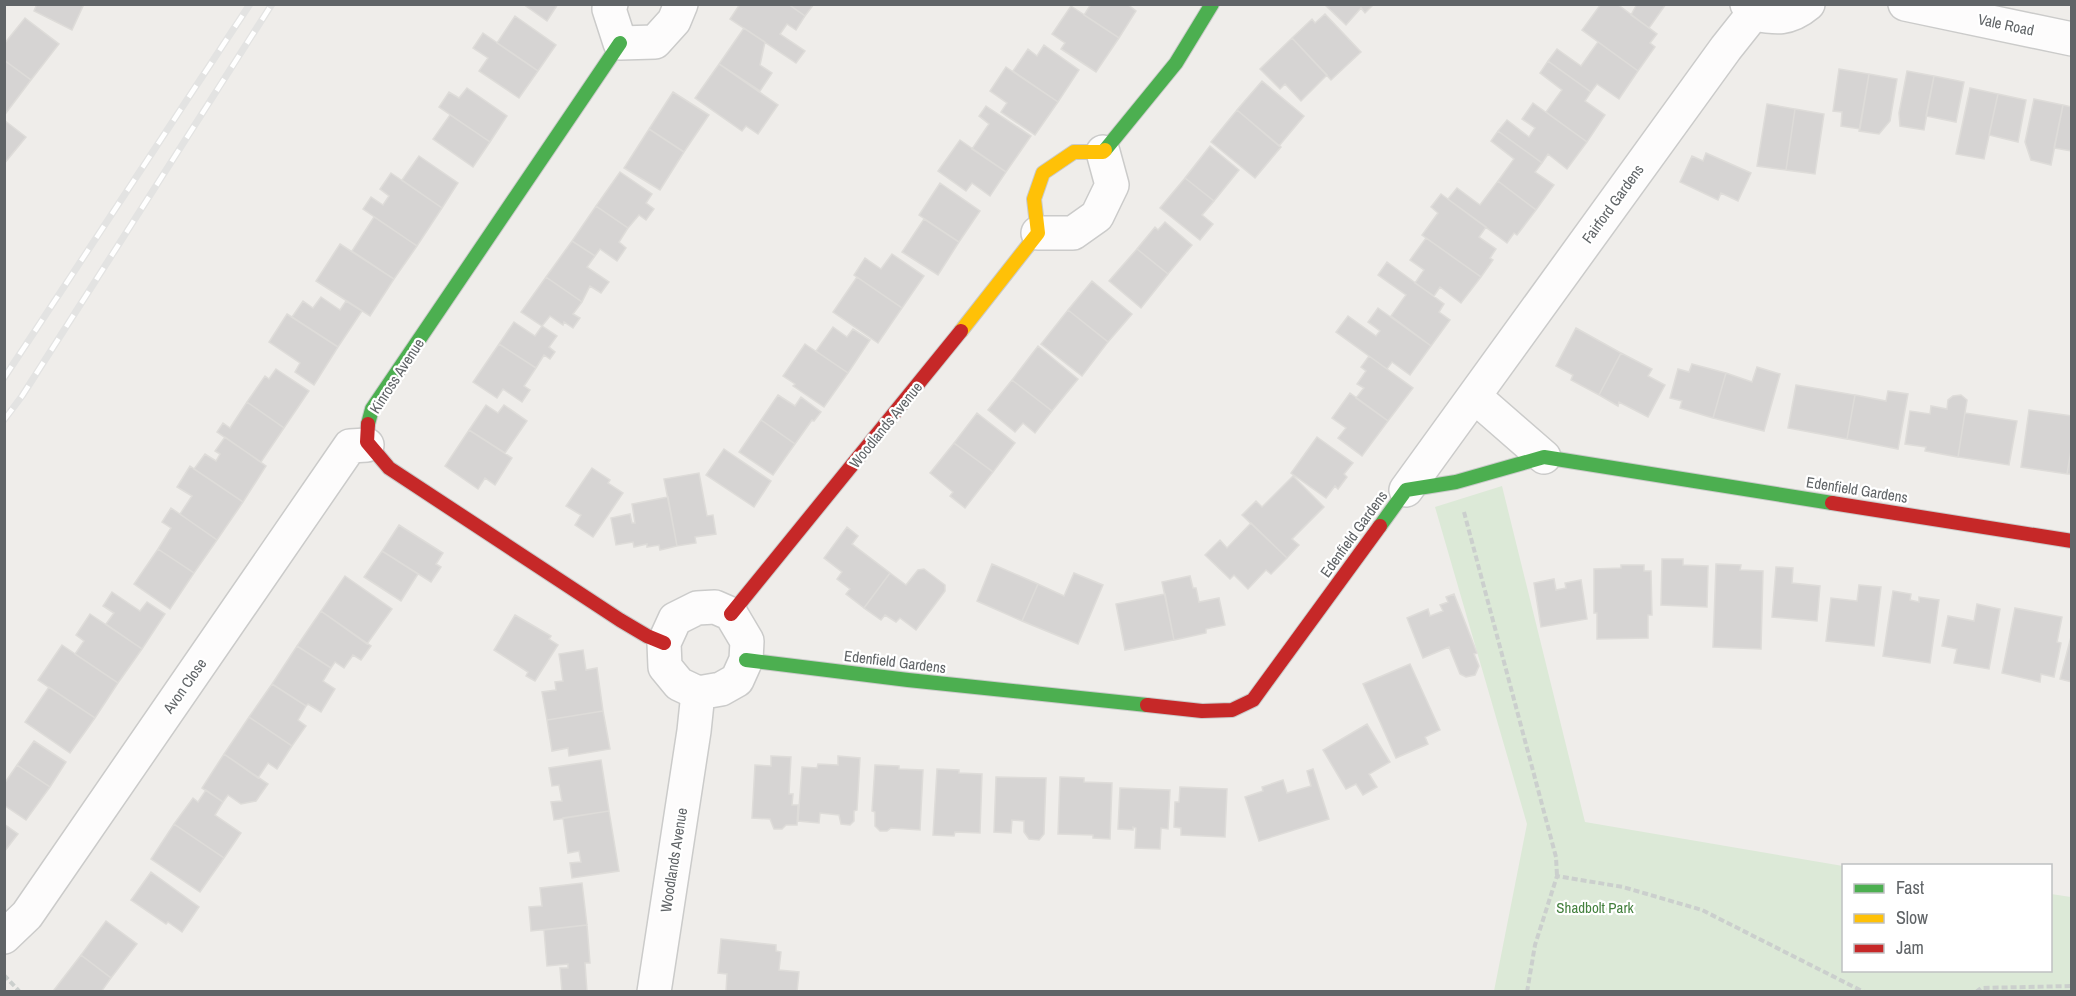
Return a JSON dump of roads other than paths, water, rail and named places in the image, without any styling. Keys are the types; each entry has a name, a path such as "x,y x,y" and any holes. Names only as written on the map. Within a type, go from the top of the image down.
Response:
{"street":[{"path":"610,4 609,9 620,44 656,42 674,21 681,4"},
{"path":"1103,152 1176,63 1212,4"},
{"path":"1750,9 1777,18 1798,12 1808,4"},
{"name":"Vale Road","path":"1905,4 2072,39"},
{"name":"Fairford Gardens","path":"1406,490 1726,48 1750,9"},
{"name":"Kinross Avenue","path":"367,445 365,433 372,409 620,44"},
{"path":"1074,152 1103,152 1112,185 1097,216 1073,233 1038,233 1034,199 1043,173 1074,152"},
{"name":"Woodlands Avenue","path":"731,614 916,389 1038,233"},
{"path":"1474,396 1545,457"},
{"path":"367,445 389,468 621,620 647,636 664,643"},
{"name":"Avon Close","path":"4,937 27,915 350,446 367,445"},
{"name":"Edenfield Gardens","path":"746,660 908,680 1202,711 1232,710 1253,700 1406,490 1456,482 1545,457 2072,541"},
{"path":"715,607 731,614 747,641 746,660 737,680 721,689 698,693 679,684 664,667 664,643 675,620 697,608 715,607"},
{"name":"Woodlands Avenue","path":"654,992 698,693"}],"railway":[{"path":"4,378 250,4"},
{"path":"4,420 22,396 272,4"}],"park label":[{"name":"Shadbolt Park","path":"1595,908"}]}
